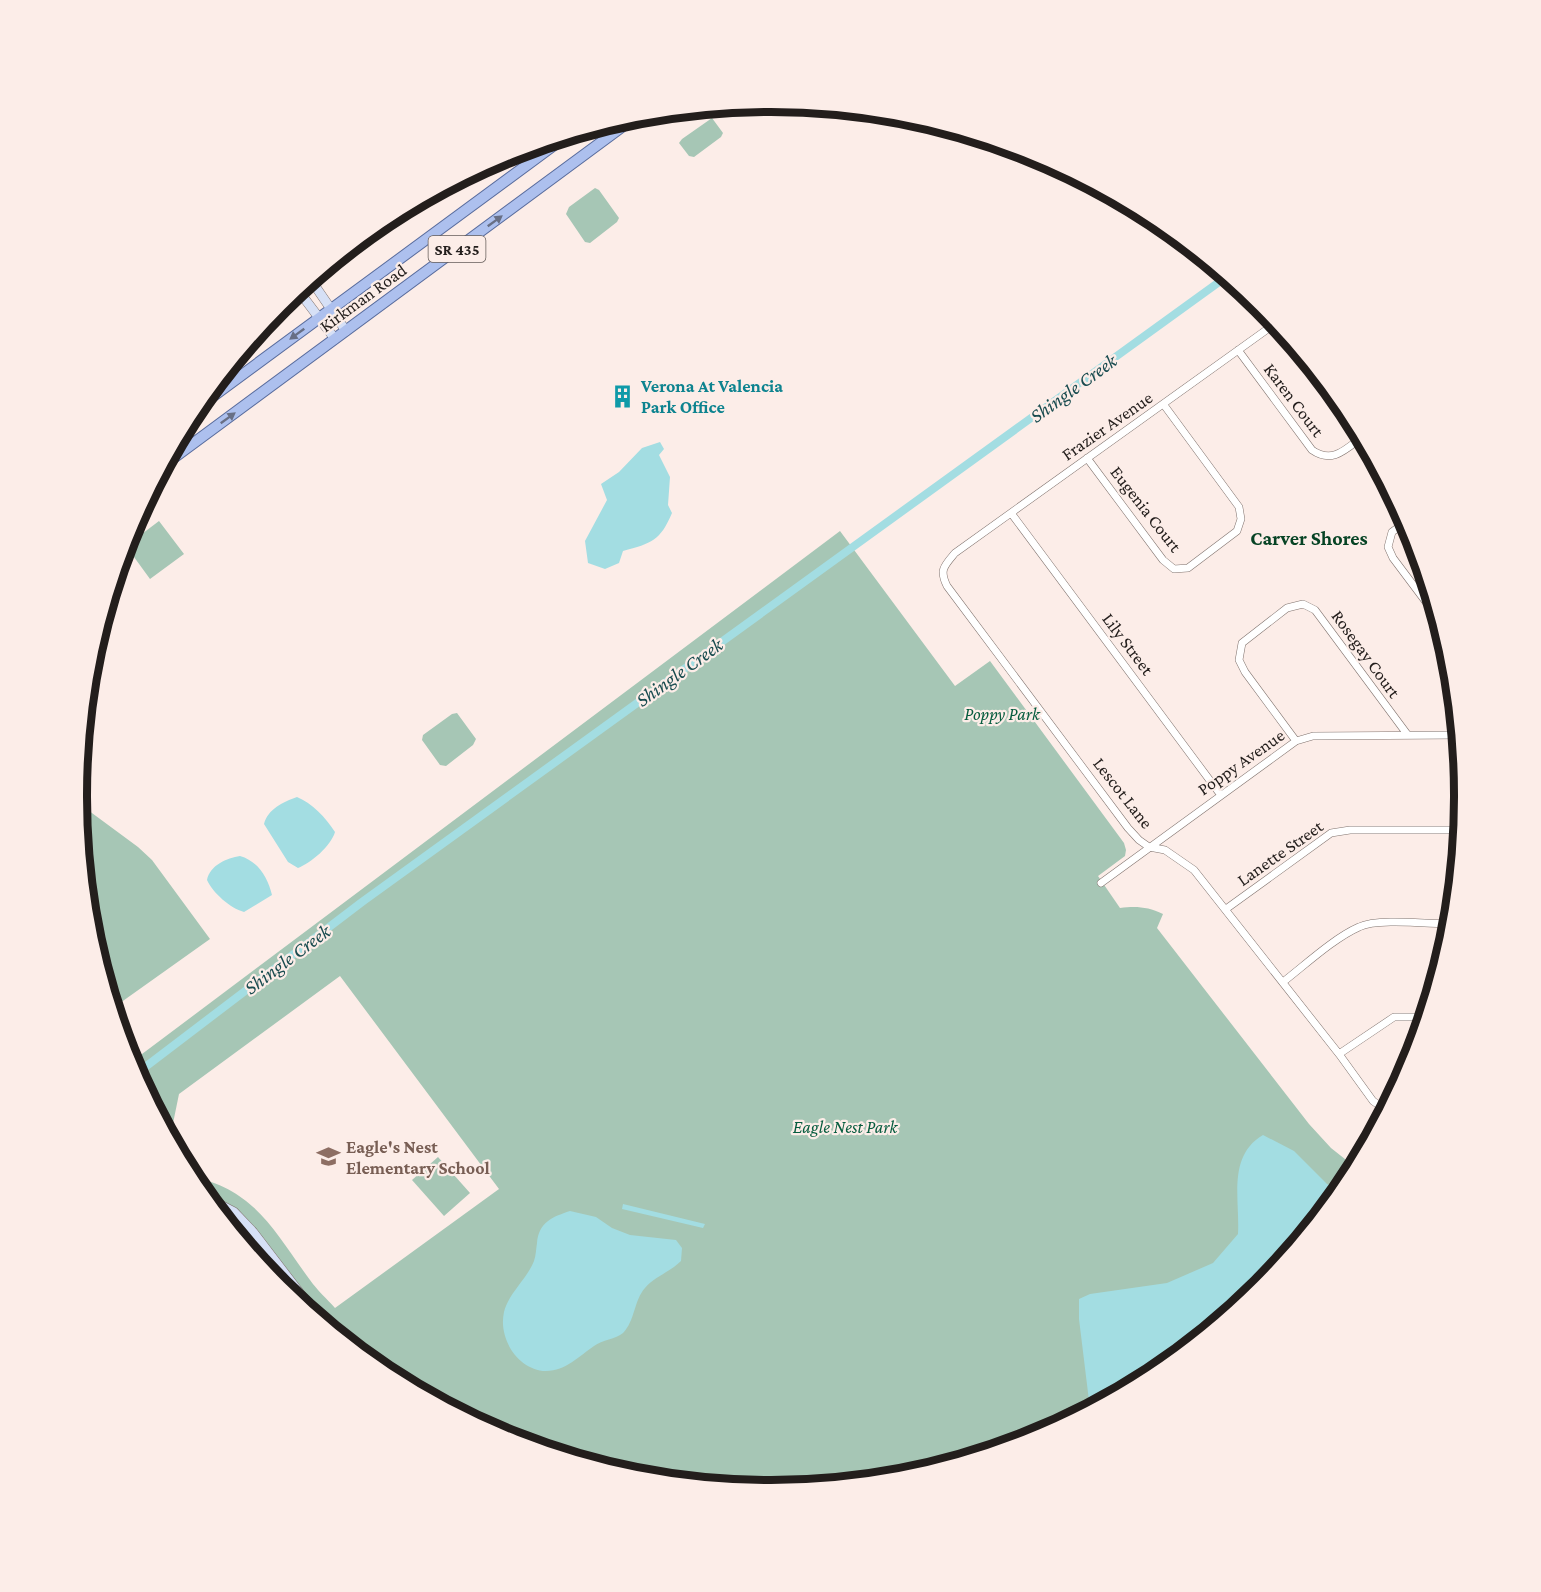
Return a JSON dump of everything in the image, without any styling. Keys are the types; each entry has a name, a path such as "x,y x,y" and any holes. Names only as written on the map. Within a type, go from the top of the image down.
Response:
{"main road":[{"name":"Kirkman Road","path":"179,454 617,131"},
{"name":"Kirkman Road","path":"220,391 546,151"}],"street":[{"path":"316,286 346,331"},
{"path":"304,297 335,339"},
{"name":"Frazier Avenue","path":"955,553 1268,328"},
{"name":"Karen Court","path":"1238,350 1312,450 1319,455 1329,457 1338,455 1355,442"},
{"name":"Eugenia Court","path":"1087,458 1163,560 1174,569 1188,568 1237,531 1241,519 1239,507 1164,405"},
{"name":"Lily Street","path":"1011,513 1220,794"},
{"path":"1399,527 1392,532 1388,547 1393,558 1426,602"},
{"name":"Lescot Lane","path":"955,553 944,566 943,576 948,586 1128,828 1138,840 1149,847 1166,850 1194,870 1339,1054 1373,1101 1380,1106"},
{"name":"Rosegay Court","path":"1296,741 1245,672 1239,660 1242,643 1287,608 1303,604 1315,610 1407,734"},
{"name":"Poppy Avenue","path":"1101,883 1220,794 1296,741 1313,735 1451,735"},
{"name":"Lanette Street","path":"1226,909 1331,833 1350,830 1453,830"},
{"path":"1283,982 1360,926 1377,923 1442,924"},
{"path":"1339,1054 1394,1017 1418,1017"},
{"path":"224,1206 234,1212 282,1274"}],"green space":[{"path":"712,118 723,133 721,137 694,157 689,156 679,143"},
{"path":"595,188 599,190 619,218 590,243 585,242 566,214 569,207"},
{"path":"159,521 184,554 150,579 132,554 138,537"},
{"name":"Eagle Nest Park","path":"840,531 955,686 990,661 1124,843 1125,856 1098,876 1120,908 1142,908 1163,914 1157,928 1309,1124 1331,1148 1348,1161 1313,1212 1284,1247 1221,1310 1150,1364 1073,1409 990,1443 904,1466 860,1474 815,1478 770,1480 726,1478 681,1474 594,1456 551,1443 468,1409 429,1388 354,1338 287,1279 228,1212 205,1180 231,1191 261,1214 313,1284 335,1308 499,1189 340,976 179,1094 172,1126 138,1057"},
{"path":"457,713 476,739 473,745 446,766 440,765 422,740 423,735 452,714"},
{"path":"87,810 152,860 210,939 119,1004 100,929 88,841"},
{"path":"438,1157 470,1193 444,1216 412,1180"}],"water":[{"path":"660,442 664,449 659,455 670,477 668,505 672,513 663,530 654,540 623,551 619,563 605,569 588,563 585,541 607,500 601,484 619,472 642,448"},
{"path":"297,797 318,812 335,832 320,853 298,868 288,862 264,824 273,810"},
{"path":"240,856 257,866 268,882 272,895 244,912 222,899 207,880 215,866 230,858"},
{"path":"1263,1135 1294,1151 1332,1186 1284,1247 1221,1310 1150,1364 1089,1400 1079,1319 1079,1299 1090,1294 1167,1283 1213,1263 1238,1234 1237,1193 1240,1167 1244,1155"},
{"path":"623,1204 705,1224 703,1228 622,1209"},
{"path":"570,1211 596,1217 612,1228 630,1235 676,1240 682,1248 681,1261 645,1288 630,1323 623,1333 597,1344 560,1368 546,1371 527,1365 512,1351 504,1332 504,1312 509,1299 534,1261 540,1230 552,1218"}],"waterway":[{"name":"Shingle Creek","path":"144,1068 362,902 1220,281"}],"place":[{"name":"Verona At Valencia Park Office","path":"623,396"},
{"name":"Eagle's Nest Elementary School","path":"328,1157"}],"district":[{"name":"Carver Shores","path":"1309,538"}],"park label":[{"name":"Poppy Park","path":"1002,714"}]}
